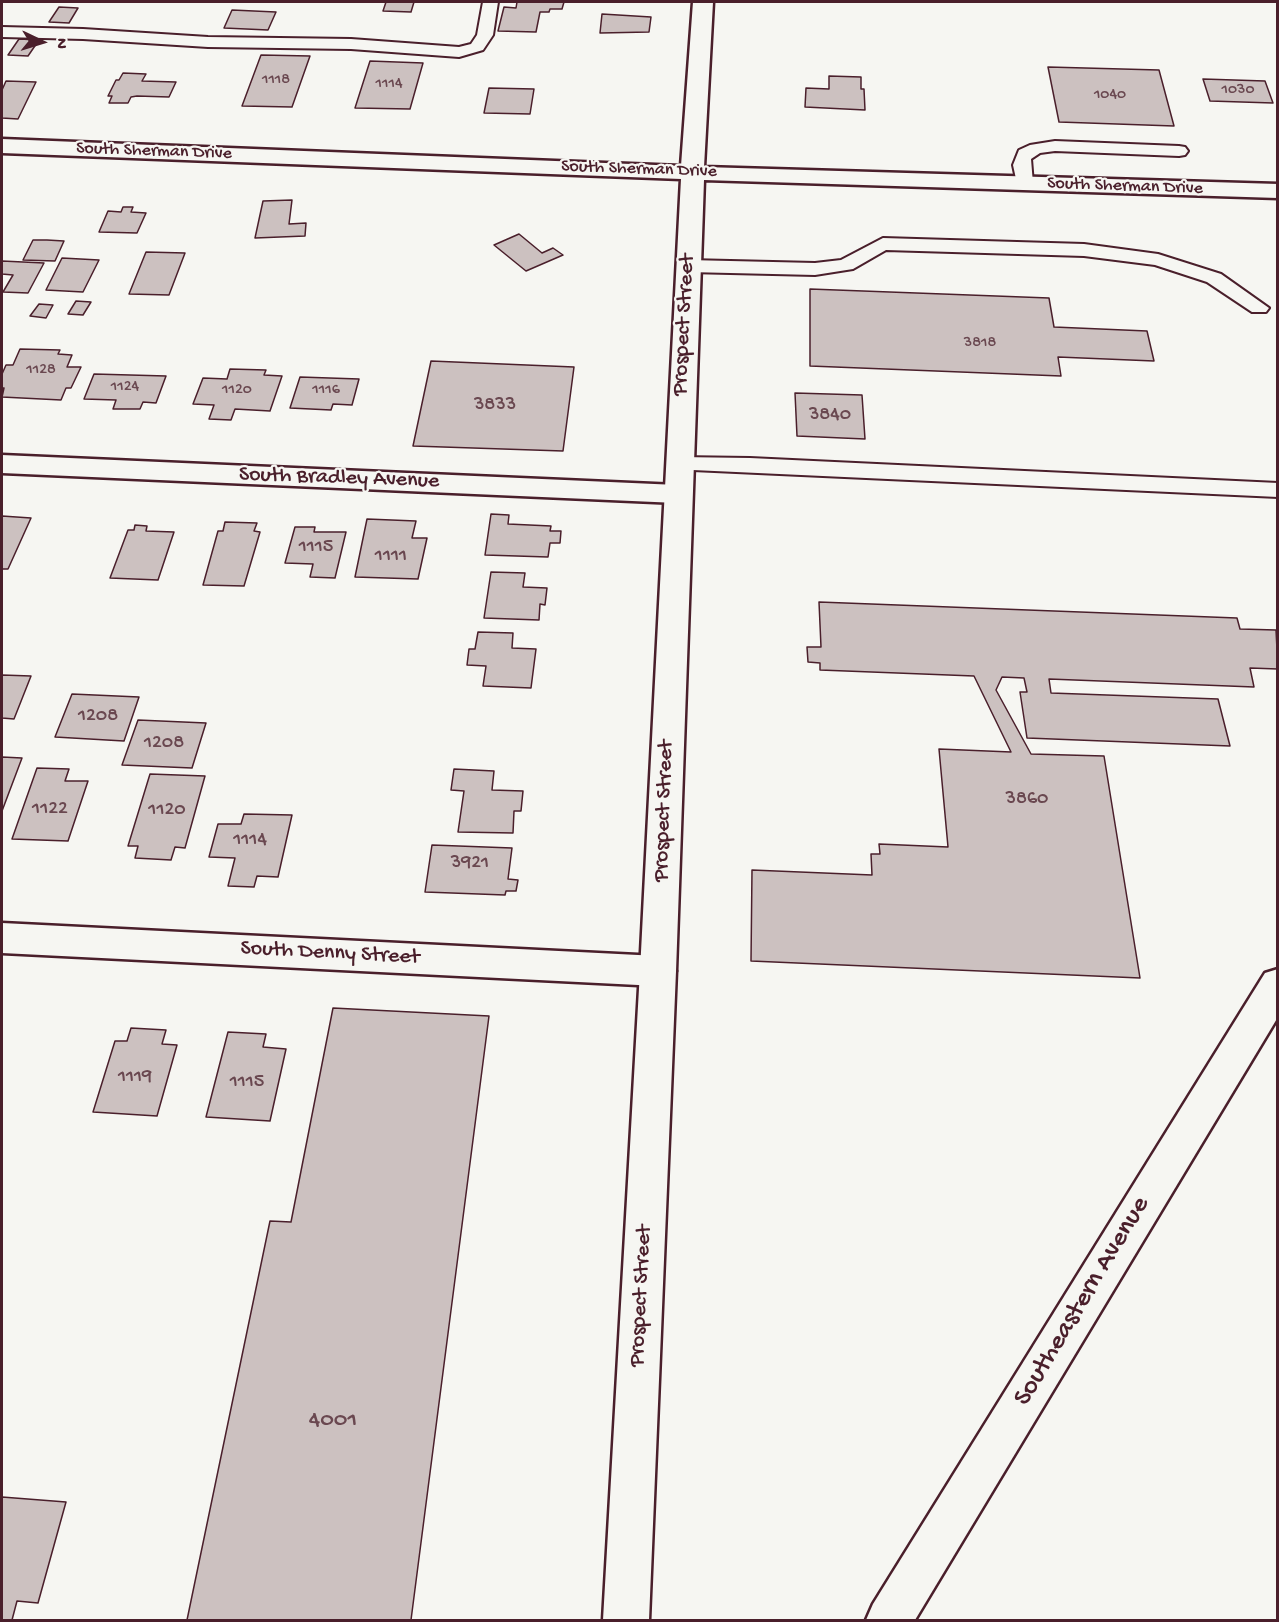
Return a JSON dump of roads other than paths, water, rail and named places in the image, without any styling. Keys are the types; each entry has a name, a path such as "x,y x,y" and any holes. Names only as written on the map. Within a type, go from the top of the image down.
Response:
{"main road":[{"name":"Prospect Street","path":"626,1620 658,970 688,266 703,2"},
{"name":"South Sherman Drive","path":"2,146 1024,184 1278,191"},
{"name":"South Bradley Avenue","path":"2,464 678,479"},
{"name":"South Denny Street","path":"2,938 658,970"},
{"name":"Southeastern Avenue","path":"889,1620 1278,984"}],"lane":[{"path":"2,32 83,34 208,42 351,44 459,51 477,47 485,35 490,2"},
{"path":"1024,184 1020,162 1025,153 1037,147 1179,150"},
{"path":"688,266 815,269 846,266 884,244 1084,250 1158,260 1214,278 1259,308"},
{"path":"678,479 762,465 1278,490"}]}
